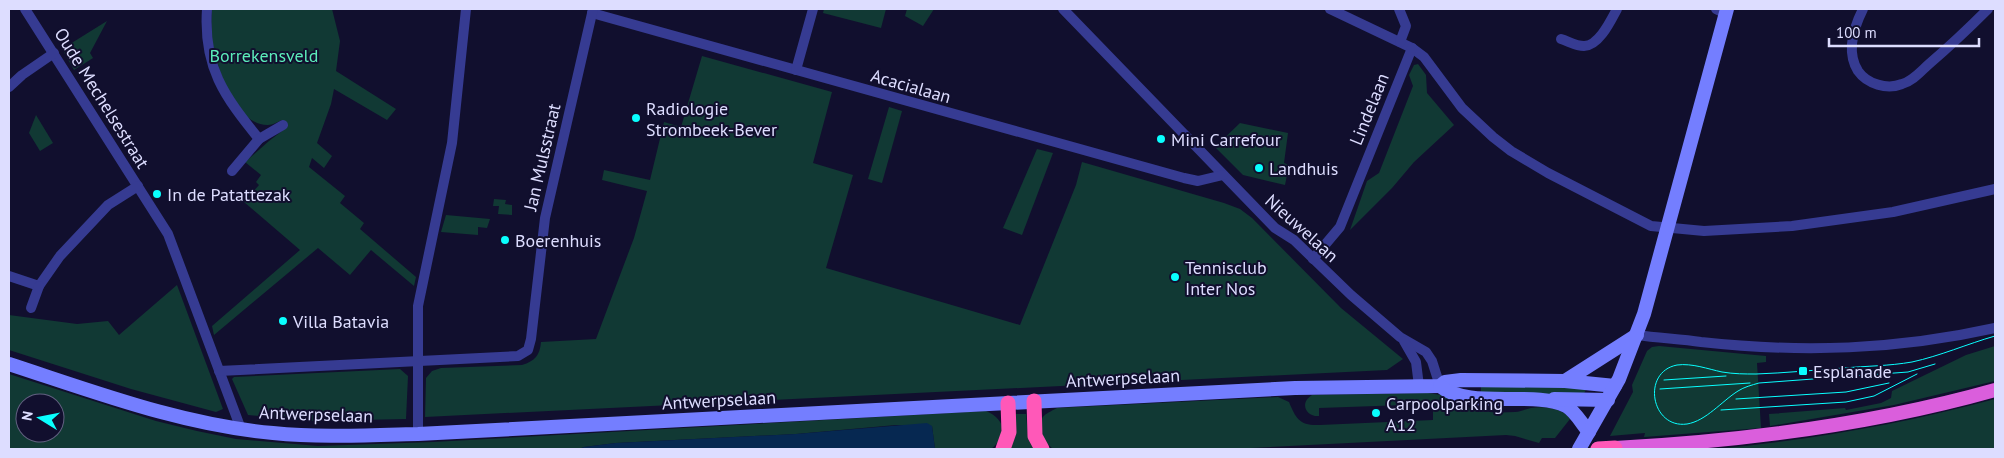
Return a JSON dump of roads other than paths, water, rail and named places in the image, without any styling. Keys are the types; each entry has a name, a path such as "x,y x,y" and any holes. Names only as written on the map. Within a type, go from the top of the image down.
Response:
{"highway":[{"path":"1598,449 1693,444 1815,428 1926,407 1995,390"},
{"path":"1034,401 1035,436 1042,449"},
{"path":"1003,449 1009,432 1008,403"}],"main road":[{"path":"1579,449 1615,386 1636,335 1667,228 1723,10"},
{"path":"1565,382 1636,335"},
{"name":"Antwerpselaan","path":"9,364 149,409 196,421 240,429 314,436 418,434 1295,388 1440,386 1451,392 1483,398 1608,400"},
{"name":"Antwerpselaan","path":"1440,386 1445,382 1461,380 1565,382 1615,386"},
{"name":"Antwerpselaan","path":"1540,400 1568,407 1589,432"}],"street":[{"name":"Oude Mechelsestraat","path":"25,9 168,234 240,429"},
{"path":"207,9 208,45 217,78 230,104 259,139"},
{"path":"418,434 418,306 452,143 466,9"},
{"path":"796,70 813,9"},
{"name":"Nieuwelaan","path":"1063,9 1275,228 1294,240 1400,337 1423,350 1429,356 1440,386"},
{"path":"1330,9 1412,48 1424,57 1451,95 1471,117 1511,151 1544,171 1646,224 1667,228 1718,231 1792,226 1893,212 1995,189"},
{"path":"1399,9 1406,26 1400,42"},
{"path":"1561,39 1582,46 1592,43 1606,27 1617,9"},
{"path":"1863,9 1852,43 1853,61 1864,78 1876,84 1888,86 1900,86 1910,80 1964,33 1988,9"},
{"name":"Jan Mulsstraat","path":"417,362 518,356 528,350 531,339 545,218 592,11"},
{"name":"Acacialaan","path":"592,11 1184,178 1198,181 1223,175"},
{"name":"Lindelaan","path":"1313,259 1340,227 1412,48"},
{"path":"9,87 22,75 54,53"},
{"path":"232,171 259,139 283,125"},
{"path":"31,308 39,286 60,256 108,205 138,186"},
{"path":"9,276 39,286"},
{"path":"1636,335 1739,346 1835,349 1913,343 1995,328"},
{"name":"Nieuwelaan","path":"1400,337 1414,356 1418,367 1419,386"},
{"path":"219,370 417,362"}],"water":[{"path":"927,423 932,426 935,449 579,449 616,443 796,434"}],"tram line":[{"path":"1935,364 1908,372 1759,383 1740,390 1701,419 1687,424 1675,423 1665,418 1655,399 1655,388 1658,378 1666,370 1677,365 1739,374 1886,365 1912,362 1995,336"},
{"path":"1721,410 1846,402 1874,396 1917,374"},
{"path":"1664,380 1726,376"},
{"path":"1660,389 1750,383"},
{"path":"1736,399 1846,392 1889,383"}],"place":[{"name":"Radiologie Strombeek-Bever","path":"636,118"},
{"name":"Mini Carrefour","path":"1161,139"},
{"name":"Landhuis","path":"1259,168"},
{"name":"In de Patattezak","path":"157,194"},
{"name":"Boerenhuis","path":"505,240"},
{"name":"Tennisclub Inter Nos","path":"1175,277"},
{"name":"Villa Batavia","path":"283,321"},
{"name":"Esplanade","path":"1803,371"},
{"name":"Carpoolparking A12","path":"1376,413"}],"park label":[{"name":"Borrekensveld","path":"264,55"}]}
